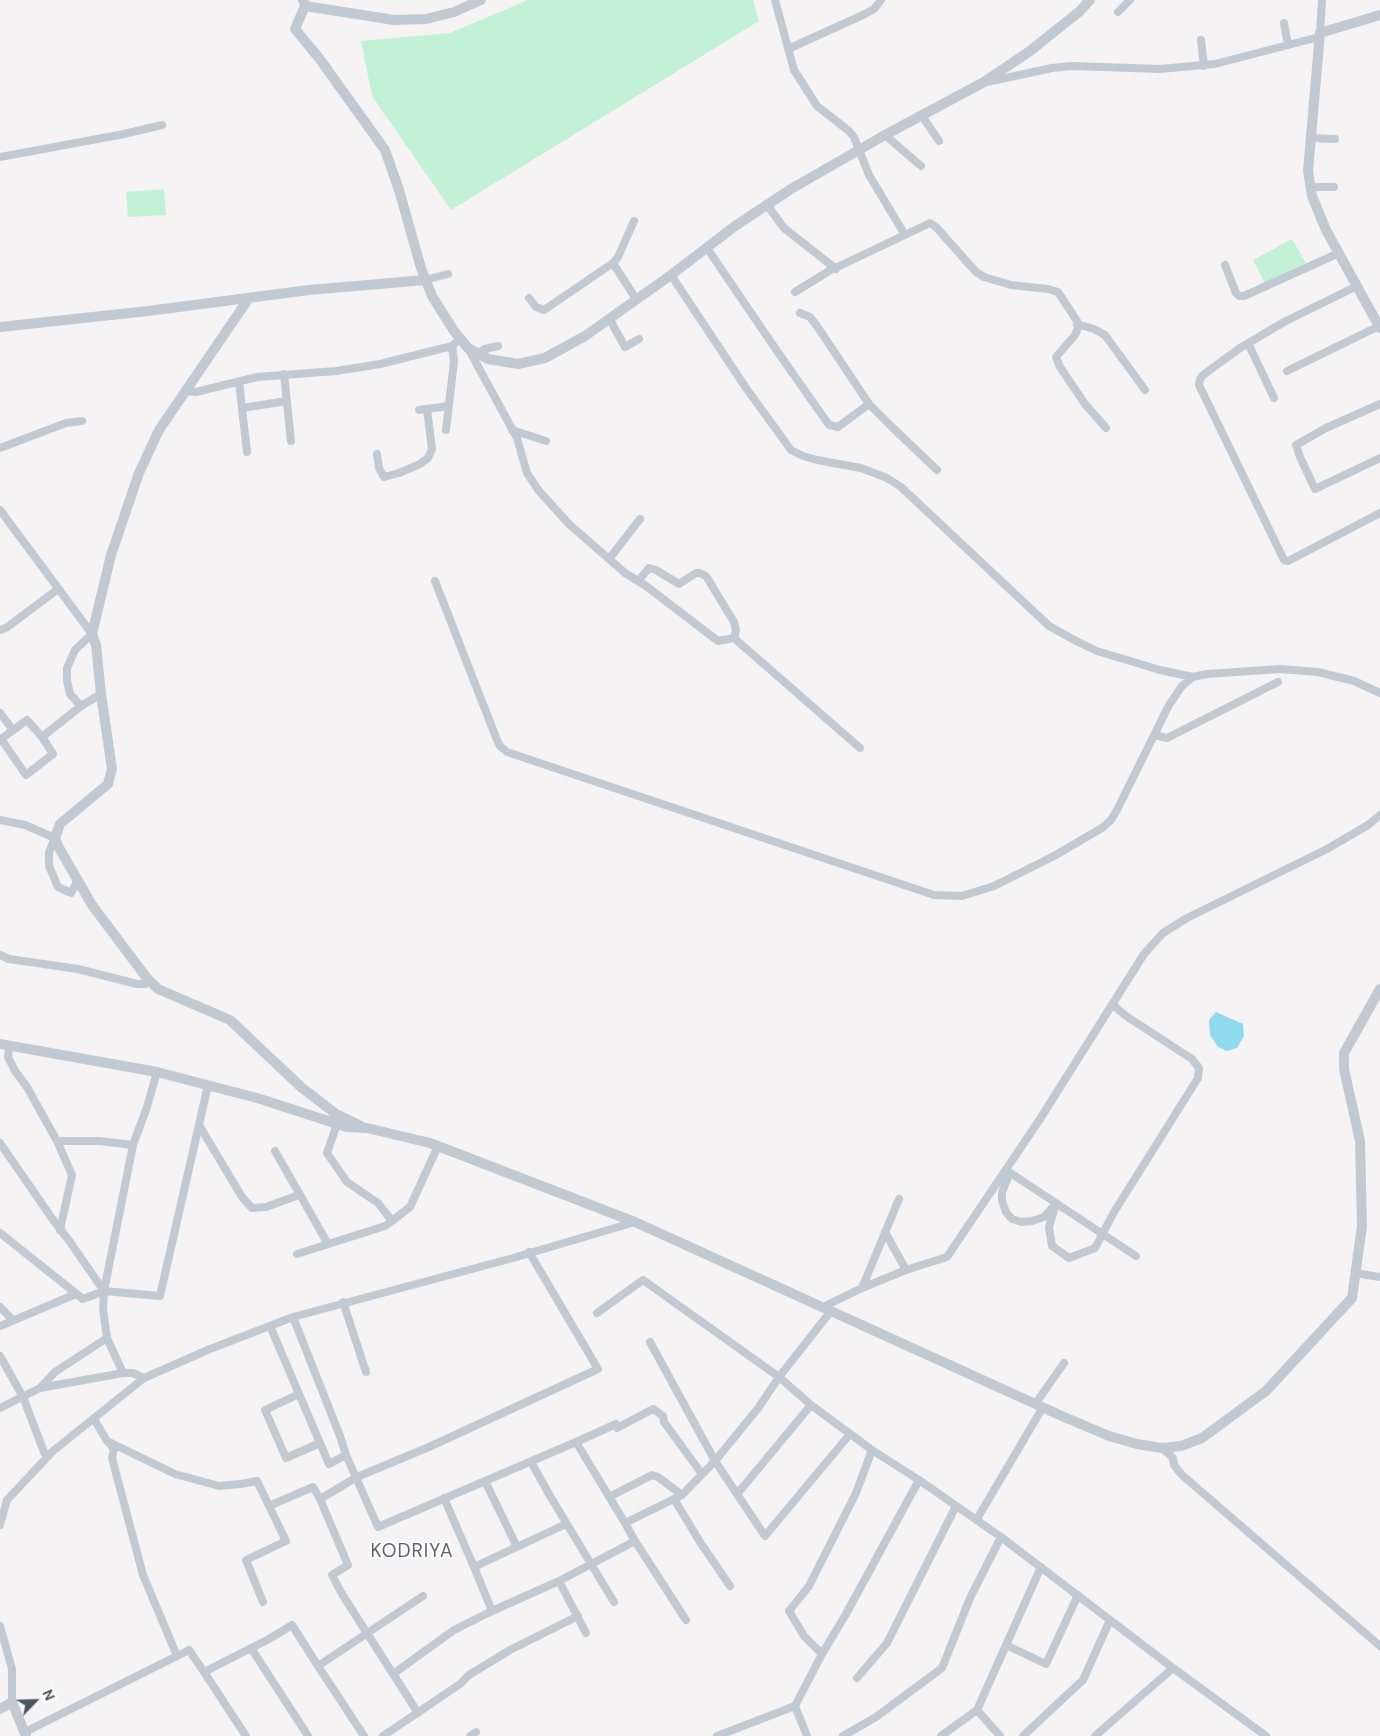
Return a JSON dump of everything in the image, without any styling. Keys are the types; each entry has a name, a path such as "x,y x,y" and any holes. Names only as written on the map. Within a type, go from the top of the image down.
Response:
{"street":[{"path":"446,430 456,342 432,296 426,280 385,150 296,29 304,3 394,20 426,19 454,12 481,0"},
{"path":"775,0 794,70 817,106 849,131 869,175 905,235"},
{"path":"788,49 863,15 874,9 881,0"},
{"path":"185,391 196,392 257,377 356,369 456,342 488,360 518,364 545,358 585,336 791,189 885,135 984,82 1030,51 1080,11 1090,0"},
{"path":"1118,12 1130,0"},
{"path":"1286,371 1380,327 1326,230 1312,196 1310,186 1308,171 1322,0"},
{"path":"984,82 1052,68 1072,66 1160,69 1216,64 1288,45 1380,14"},
{"path":"1284,23 1288,45"},
{"path":"1200,40 1204,66"},
{"path":"922,116 938,141"},
{"path":"0,157 162,125"},
{"path":"885,135 921,166"},
{"path":"1311,138 1335,139"},
{"path":"1310,186 1334,187"},
{"path":"767,205 784,228 836,269"},
{"path":"529,298 536,307 544,310 613,264 618,258 634,221"},
{"path":"795,292 836,269 930,223 936,227 976,272 984,277 1011,285 1058,292 1077,321 1077,324 1075,335 1056,357 1060,367 1086,404 1106,428"},
{"path":"707,248 777,351 830,424 838,427 869,404"},
{"path":"1226,266 1236,293 1239,296 1244,296 1339,253"},
{"path":"613,264 636,299"},
{"path":"0,327 319,289 426,280 448,274"},
{"path":"671,275 746,388 792,450 816,460 861,468 887,478 925,508 1049,626 1097,651 1193,677 1207,674 1280,669 1304,671 1338,676 1380,693"},
{"path":"1357,286 1284,322 1248,343 1203,375 1200,379 1200,385 1284,560 1292,560 1380,513"},
{"path":"81,706 70,694 67,682 67,668 76,650 92,634 111,555 139,473 159,430 249,298"},
{"path":"800,313 810,317 869,404 937,470"},
{"path":"608,318 625,347 639,339"},
{"path":"1077,324 1104,335 1146,390"},
{"path":"1248,343 1274,398"},
{"path":"477,354 485,349 498,346"},
{"path":"468,348 517,438 527,473 539,491 569,524 626,573 718,641 734,638"},
{"path":"284,374 292,441"},
{"path":"239,382 247,452"},
{"path":"242,408 287,401"},
{"path":"1380,404 1296,445 1315,489 1380,458"},
{"path":"377,454 379,468 384,477 420,464 428,458 432,449 423,409 448,406"},
{"path":"0,448 66,423 82,420"},
{"path":"512,430 546,441"},
{"path":"0,510 92,634 96,645 112,769 108,784 60,824 49,852 49,866 58,886 71,893 84,891"},
{"path":"610,559 640,519"},
{"path":"638,581 649,568 656,570 678,584 696,573 706,576 734,622 736,630 734,638"},
{"path":"435,580 496,740 507,752 934,895 962,896 994,886 1054,856 1102,828 1111,820 1117,810 1176,693 1193,677"},
{"path":"0,630 6,628 58,589"},
{"path":"734,638 860,748"},
{"path":"1154,735 1167,738 1278,682"},
{"path":"42,737 81,706 101,694"},
{"path":"0,714 13,730"},
{"path":"27,720 42,737 53,754 26,775 1,739 27,720"},
{"path":"625,1523 682,1495 715,1461 759,1407 827,1309 862,1288 906,1270 947,1258 1008,1172 1144,954 1154,941 1174,925 1328,849 1380,815"},
{"path":"0,820 25,825 55,838 92,905 146,977 158,989 230,1020 300,1087 336,1114 366,1128 438,1146 635,1222 1109,1436 1137,1444 1162,1448 1181,1446 1202,1438 1266,1391 1352,1298 1362,1226 1360,1141 1344,1068 1344,1054 1380,989"},
{"path":"71,893 78,880"},
{"path":"0,955 9,959 78,969 137,984 145,984"},
{"path":"1056,1204 1049,1227 1052,1246 1069,1258 1094,1248 1190,1094 1199,1073 1199,1068 1192,1059 1113,1006"},
{"path":"60,1230 72,1175 57,1141 27,1087 15,1071 4,1045 157,1072 257,1098 347,1127 366,1128"},
{"path":"123,1373 107,1338 103,1309 104,1291 133,1145 157,1072"},
{"path":"0,1233 83,1299 104,1291 160,1296 208,1085"},
{"path":"337,1124 327,1153 347,1182 378,1203 392,1220"},
{"path":"199,1125 242,1197 252,1208 266,1206 299,1195"},
{"path":"57,1141 99,1141 133,1145"},
{"path":"0,1143 104,1291"},
{"path":"297,1254 384,1226 410,1207 438,1146"},
{"path":"275,1151 328,1244"},
{"path":"1008,1172 1136,1256"},
{"path":"1008,1172 1002,1192 1002,1201 1006,1212 1012,1219 1022,1222 1044,1217 1056,1204"},
{"path":"862,1288 899,1199"},
{"path":"0,1525 8,1500 53,1451 144,1378 210,1349 293,1317 635,1222"},
{"path":"885,1232 906,1270"},
{"path":"320,1499 357,1477 430,1447 598,1369 529,1252"},
{"path":"1356,1274 1380,1277"},
{"path":"597,1313 643,1280 780,1377 811,1405 872,1450 977,1519 1266,1736"},
{"path":"0,1326 76,1294"},
{"path":"342,1302 366,1372"},
{"path":"0,1307 13,1320"},
{"path":"293,1317 346,1455 378,1527 653,1409 663,1416 664,1422 702,1474"},
{"path":"270,1326 329,1464 346,1455"},
{"path":"40,1388 55,1372 107,1338"},
{"path":"650,1342 715,1461 765,1536 850,1434"},
{"path":"0,1356 23,1397 44,1452"},
{"path":"977,1519 1064,1363"},
{"path":"0,1408 40,1388 123,1373 133,1373 144,1378"},
{"path":"299,1394 265,1410 268,1418 286,1458 320,1443"},
{"path":"738,1493 811,1405"},
{"path":"94,1419 114,1449 112,1458 143,1575 177,1656"},
{"path":"107,1441 175,1474 196,1481 219,1486 257,1481 286,1541 246,1560 263,1602"},
{"path":"576,1442 634,1541 686,1620"},
{"path":"1162,1448 1173,1458 1174,1465 1182,1475 1380,1646"},
{"path":"822,1654 804,1636 789,1611 809,1586 856,1493 872,1450"},
{"path":"531,1462 566,1524 614,1602"},
{"path":"608,1497 652,1476 658,1477 682,1495"},
{"path":"717,1736 795,1706 919,1480"},
{"path":"485,1481 517,1547"},
{"path":"269,1506 313,1487 320,1499 348,1566 332,1575 342,1594 418,1713"},
{"path":"444,1498 492,1611"},
{"path":"674,1499 730,1586"},
{"path":"857,1678 886,1643 956,1506"},
{"path":"474,1567 566,1524"},
{"path":"843,1736 876,1717 942,1668 970,1598 1001,1537"},
{"path":"393,1674 454,1630 592,1565 634,1541"},
{"path":"941,1736 977,1710 1040,1567"},
{"path":"559,1581 586,1633"},
{"path":"318,1666 423,1596"},
{"path":"1006,1645 1046,1664 1078,1596"},
{"path":"383,1736 460,1684 470,1675 510,1650 578,1616"},
{"path":"1022,1736 1083,1680 1110,1620"},
{"path":"204,1672 292,1625 364,1736"},
{"path":"0,1626 12,1670 12,1702 26,1734 189,1650 246,1736"},
{"path":"252,1648 308,1736"},
{"path":"1094,1736 1173,1668"},
{"path":"0,1709 12,1702"},
{"path":"795,1706 807,1736"},
{"path":"977,1710 1000,1736"}],"green space":[{"path":"528,0 753,0 759,21 451,210 372,96 361,41 450,33"},
{"path":"164,189 166,215 128,217 126,192"},
{"path":"1292,239 1306,263 1265,283 1253,260"}],"water":[{"path":"1216,1012 1243,1024 1244,1036 1237,1048 1227,1051 1218,1047 1210,1035 1209,1020"}],"district":[{"name":"KODRIYA","path":"412,1552"}]}
